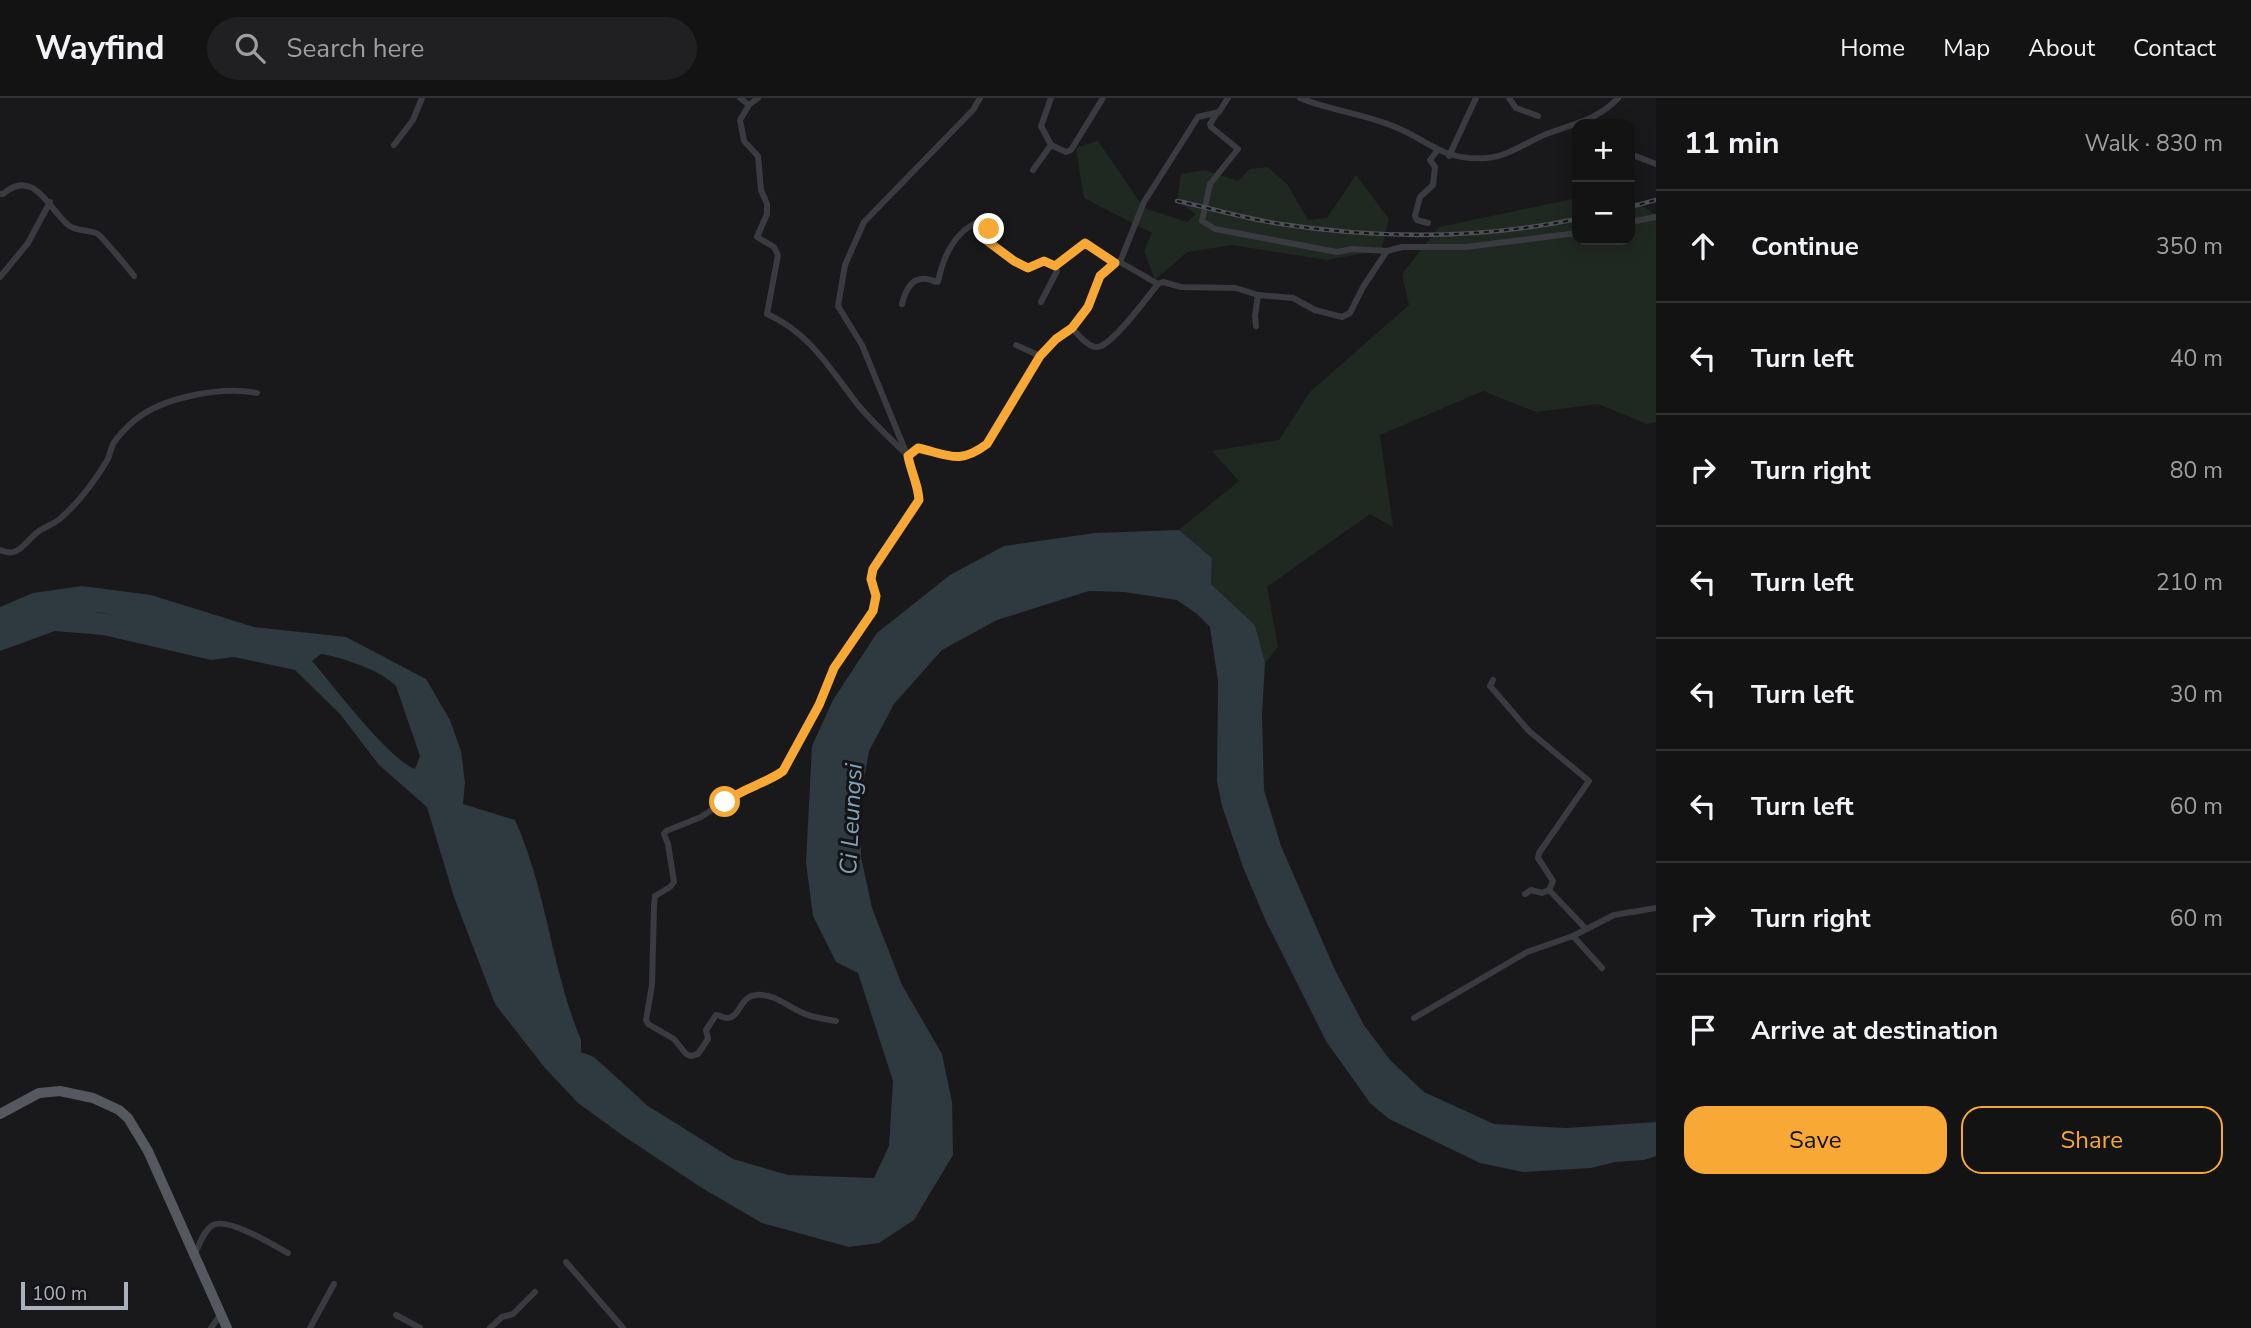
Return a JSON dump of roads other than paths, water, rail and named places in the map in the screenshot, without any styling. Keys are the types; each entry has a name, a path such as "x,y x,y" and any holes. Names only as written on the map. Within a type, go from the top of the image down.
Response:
{"main road":[{"path":"0,1114 23,1100 51,1091 93,1097 119,1110 136,1129 148,1151 227,1328"}],"street":[{"path":"394,145 413,120 422,98"},
{"path":"740,98 749,105"},
{"path":"758,98 749,105 740,120 742,135 758,156 762,195 767,204 767,214 756,235 774,247 778,255 767,314 785,322 811,344 859,405 908,456"},
{"path":"836,1021 810,1016 779,1000 759,994 744,1000 736,1013 726,1018 716,1014 706,1030 708,1039 698,1054 691,1056 685,1054 674,1039 648,1024 646,1020 652,985 655,896 674,882 664,834 701,817 730,798 774,778 783,771 819,705 834,668 873,611 876,596 871,579 876,561 919,500 919,487 862,345 838,306 845,265 864,222 973,110 980,98"},
{"path":"1052,98 1041,126 1051,145 1066,152 1071,150 1103,98"},
{"path":"1228,98 1210,124 1238,149 1210,184 1202,221 1215,229 1337,252 1352,249 1387,251 1402,247 1466,247 1572,234"},
{"path":"1300,98 1393,126 1437,151 1462,158 1491,158 1516,150 1537,137 1572,127"},
{"path":"1449,156 1476,98"},
{"path":"1509,98 1516,108 1538,116"},
{"path":"1593,119 1618,98"},
{"path":"908,456 918,448 961,458 973,454 987,444 1040,356 1056,339 1072,328 1088,307 1100,276 1117,262 1144,202 1198,117 1217,113"},
{"path":"1033,170 1051,145"},
{"path":"1428,223 1417,220 1415,216 1420,197 1433,185 1435,167 1430,160 1437,151"},
{"path":"1635,156 1656,164"},
{"path":"0,194 20,185 37,191 71,227 96,233 103,239 134,276"},
{"path":"0,277 28,243 50,202"},
{"path":"1635,221 1656,217"},
{"path":"902,304 905,290 916,281 926,278 938,282 945,253 963,232 981,220 989,229 986,240 1023,267 1030,268 1044,261 1055,266"},
{"path":"1055,266 1085,243 1158,284"},
{"path":"1072,328 1093,347 1101,346 1125,325 1158,284 1163,282 1181,287 1236,288 1258,295 1293,298 1315,310 1338,317 1346,316 1387,251"},
{"path":"1041,302 1056,271 1055,266"},
{"path":"1256,326 1258,295"},
{"path":"1016,345 1040,356"},
{"path":"0,550 9,554 18,552 39,531 61,519 103,465 114,442 134,421 157,406 187,396 232,391 257,393"},
{"path":"1493,680 1490,686 1529,731 1589,782 1539,853 1538,858 1553,881 1549,890 1542,893 1531,890 1525,894"},
{"path":"1549,890 1586,929"},
{"path":"1414,1018 1527,952 1573,936 1620,913 1656,908"},
{"path":"1573,936 1602,968"},
{"path":"195,1253 207,1230 215,1224 226,1223 288,1253"},
{"path":"566,1262 624,1328"},
{"path":"310,1328 334,1283"},
{"path":"490,1328 502,1317 513,1314 535,1292"},
{"path":"211,1328 221,1314"},
{"path":"396,1315 419,1328"}],"water":[{"name":"Ci Leungsi","path":"1179,530 1212,558 1211,584 1255,625 1265,663 1262,714 1264,790 1281,846 1335,970 1364,1025 1390,1060 1424,1092 1494,1124 1566,1128 1656,1122 1656,1156 1591,1168 1523,1172 1480,1163 1389,1119 1370,1103 1326,1041 1265,919 1243,867 1222,806 1217,781 1218,681 1210,627 1177,600 1124,592 1089,591 997,620 942,650 894,704 869,751 860,802 861,857 872,908 902,985 942,1054 952,1102 953,1155 914,1220 879,1243 849,1247 762,1223 702,1188 578,1103 545,1068 495,1004 454,897 427,807 379,765 340,714 295,670 234,657 211,660 103,635 55,631 0,651 0,607 33,593 82,586 151,595 254,627 346,637 426,679 450,720 461,751 465,783 463,804 515,820 535,874 563,985 581,1040 581,1052 594,1057 648,1106 733,1159 788,1175 874,1178 889,1146 893,1081 858,973 836,962 813,916 806,863 812,746 833,700 877,633 950,575 1004,546 1095,533","holes":["91,605 122,612 137,623 109,622 63,613 72,607","321,654 361,666 390,680 396,686 420,756 415,769 391,752 312,661"]}],"waterway":[{"path":"70,609 104,607 135,620"},
{"path":"62,613 151,627"}],"railway":[{"path":"1635,206 1656,200"},
{"path":"1177,201 1281,224 1392,234 1466,233 1572,220"}]}
